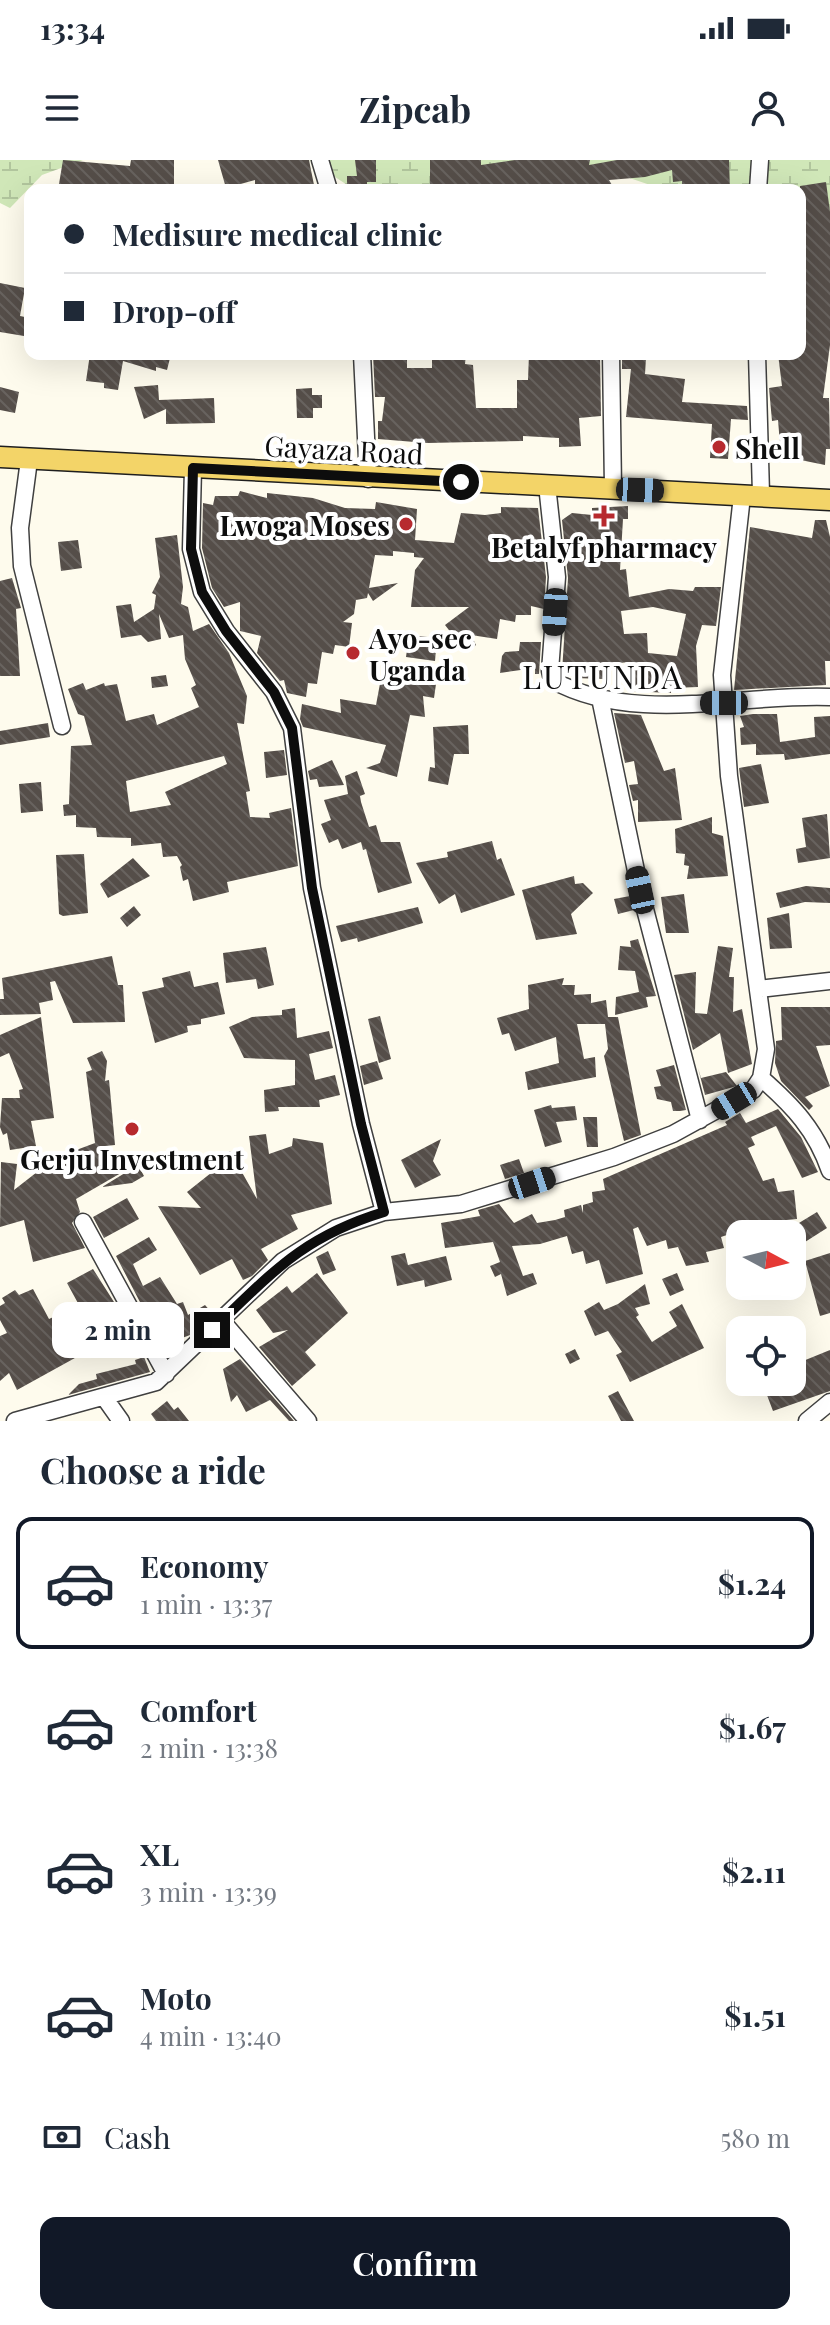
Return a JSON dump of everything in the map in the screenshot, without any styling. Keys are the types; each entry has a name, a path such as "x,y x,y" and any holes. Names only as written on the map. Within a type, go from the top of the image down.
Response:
{"main road":[{"name":"Gayaza Road","path":"0,457 368,479 830,500"}],"street":[{"path":"320,160 327,184"},
{"path":"758,184 760,160"},
{"path":"362,360 368,479"},
{"path":"611,360 613,488"},
{"path":"15,1421 144,1387 166,1374 302,1247 336,1228 384,1212 461,1204 614,1157 700,1120 753,1090 761,1078 766,1049 729,776 722,675 751,495 757,360"},
{"path":"29,460 20,528 22,566 62,726"},
{"path":"193,468 191,549 202,592 226,631 274,692 292,728 312,888 361,1124 384,1212"},
{"path":"547,485 557,577 550,671 552,680 600,698 628,703 724,703 762,698 830,697"},
{"path":"600,698 640,890 700,1120"},
{"path":"759,989 830,981"},
{"path":"761,1078 804,1118 823,1150 830,1171"},
{"path":"83,1222 166,1374"},
{"path":"222,1321 308,1421"},
{"path":"104,1397 121,1421"},
{"path":"807,1421 830,1402"}],"green space":[{"path":"0,160 83,160 42,175 33,184 24,184 24,194 10,208 0,203"},
{"path":"309,160 830,160 830,330 806,218 806,184 647,184 594,166 538,184 346,184"}],"building":[{"path":"63,160 130,166 131,160 174,160 174,184 59,184"},
{"path":"218,160 309,160 314,184 255,184 255,180 225,184"},
{"path":"355,160 376,160 376,182 347,184 347,176 357,176"},
{"path":"430,160 481,160 481,165 515,160 590,160 589,165 617,160 729,160 730,184 673,182 672,170 645,177 609,180 611,184 430,184"},
{"path":"826,182 830,212 830,345 823,398 829,398 830,449 826,449 825,465 781,456 778,420 772,421 769,388 782,386 779,360 806,360 806,185"},
{"path":"0,283 24,288 20,316 24,317 24,336 0,332"},
{"path":"89,360 170,360 167,370 156,367 156,371 123,361 118,390 104,388 104,383 86,381"},
{"path":"373,360 407,360 407,368 432,368 432,360 465,360 465,364 473,365 476,408 517,408 517,380 528,380 529,360 600,360 601,416 579,418 581,446 559,447 559,438 523,436 523,441 427,443 378,439 378,421 382,421 385,397 375,397"},
{"path":"622,360 646,360 645,374 685,379 682,402 747,406 748,420 731,419 728,459 710,458 712,424 626,417 631,369 622,369"},
{"path":"158,385 159,400 214,398 215,423 166,424 166,409 144,419 134,387"},
{"path":"0,387 19,392 15,413 0,410"},
{"path":"312,388 312,395 322,395 322,408 313,408 313,418 297,418 296,389"},
{"path":"240,491 267,498 267,493 313,498 345,508 375,509 376,502 417,509 415,540 454,543 461,513 485,515 501,513 501,507 538,508 546,577 544,609 531,606 531,615 516,615 515,622 500,619 497,639 471,635 476,645 466,652 445,625 469,607 411,607 415,570 424,558 414,557 414,553 393,551 393,556 375,555 369,588 398,583 373,601 368,593 367,598 356,600 354,614 343,622 352,623 349,647 335,645 333,654 322,652 317,684 308,683 306,697 287,693 284,680 280,681 257,653 261,636 240,631 240,602 224,607 212,588 202,548 203,503 213,505 215,496 238,496"},
{"path":"628,506 628,519 623,519 620,570 626,569 629,597 669,589 693,591 695,587 721,587 716,626 702,625 696,646 698,687 671,688 671,693 629,691 628,662 606,665 604,679 575,678 562,672 568,578 562,520 572,513 592,515 592,508","holes":["653,607 686,614 677,656 648,653 647,633 624,634 621,611"]},
{"path":"815,520 826,520 830,537 830,661 825,661 826,685 734,690 750,527 812,538"},
{"path":"177,535 183,587 181,604 188,607 193,631 209,624 229,653 247,696 244,724 237,723 250,791 246,792 250,817 270,818 269,813 291,808 298,866 227,882 229,892 193,901 188,879 183,881 182,865 177,856 163,857 161,843 131,846 131,838 97,837 96,828 76,827 76,815 64,816 63,805 69,804 71,746 92,745 84,716 78,714 68,689 83,683 86,690 104,683 105,686 117,684 126,721 154,714 157,725 199,707 191,688 196,685 185,659 183,635 169,638 159,614 161,639 148,642 141,635 121,638 116,606 131,604 134,622 154,609 156,595 152,593 160,577 155,538","holes":["224,756 227,764 165,792 171,805 130,812 126,781"]},
{"path":"78,540 82,568 61,571 58,542"},
{"path":"12,578 21,608 16,609 20,676 0,676 0,581"},
{"path":"409,635 437,638 435,661 406,657"},
{"path":"520,642 541,642 539,674 535,674 535,668 500,673 502,656 505,652 519,651"},
{"path":"382,673 436,684 434,698 423,696 425,717 410,715 397,777 366,768 380,763 386,745 303,727 300,719 302,704 341,713 340,699 376,705"},
{"path":"166,675 168,686 152,688 151,677"},
{"path":"614,713 641,715 664,771 675,768 682,820 638,822 638,800 633,801 629,785 638,784 634,761 625,763"},
{"path":"777,714 780,742 815,737 814,717 830,716 830,754 785,760 784,754 756,755 756,744 741,745 740,728 744,727 740,716"},
{"path":"48,723 50,737 0,745 0,731"},
{"path":"468,725 469,754 454,754 448,785 428,781 430,767 435,768 433,727"},
{"path":"284,750 287,775 266,778 264,752"},
{"path":"332,760 344,785 319,787 317,779 310,780 308,771"},
{"path":"761,764 769,803 744,807 739,768"},
{"path":"357,771 365,794 360,796 369,827 376,825 381,842 400,842 412,883 378,893 366,849 363,850 361,842 342,849 338,839 329,843 321,824 331,820 324,800 348,794 345,776"},
{"path":"41,782 43,811 21,813 19,784"},
{"path":"827,814 830,858 798,863 796,849 806,847 802,818"},
{"path":"712,817 712,833 723,836 728,876 687,879 689,866 684,865 685,854 676,853 675,829"},
{"path":"492,841 497,860 501,858 515,895 461,913 455,894 439,904 416,863 448,857 447,852"},
{"path":"84,854 88,913 63,916 59,914 56,855"},
{"path":"133,858 150,876 108,898 100,884"},
{"path":"574,876 575,884 583,883 593,893 571,914 577,934 536,940 522,890"},
{"path":"806,886 830,888 830,903 805,902 780,908 776,893"},
{"path":"684,894 689,933 666,933 661,897"},
{"path":"630,896 634,910 618,914 614,899"},
{"path":"134,906 141,915 127,927 120,918"},
{"path":"418,907 423,923 358,942 357,938 341,942 336,926"},
{"path":"789,913 792,948 770,949 767,918"},
{"path":"638,939 656,996 646,997 648,1007 615,1015 616,997 639,992 635,971 618,970 620,946 631,947 630,941"},
{"path":"718,946 733,948 729,977 734,977 733,1012 742,1009 752,1064 728,1073 720,1033 693,1050 674,975 696,972 695,1013 707,1014"},
{"path":"266,947 274,985 258,989 256,979 226,983 223,953"},
{"path":"112,956 118,985 123,985 125,1022 73,1023 55,981 50,982 53,1000 39,1003 41,1014 0,1015 0,999 4,999 2,978"},
{"path":"190,971 194,987 218,982 225,1014 201,1019 201,1024 187,1026 188,1032 155,1043 142,992 164,987 162,978"},
{"path":"564,978 562,985 575,985 574,995 591,994 591,1003 606,1000 608,1017 618,1017 641,1135 624,1141 604,1056 608,1049 605,1024 577,1024 584,1059 595,1057 596,1077 528,1090 525,1072 559,1063 556,1037 515,1051 509,1033 502,1035 497,1018 529,1009 528,985"},
{"path":"781,1007 830,1007 830,1045 816,1046 830,1086 805,1097 813,1106 809,1110 781,1081 775,1063 776,1041 782,1040"},
{"path":"295,1008 297,1038 329,1031 333,1048 309,1054 315,1080 335,1075 340,1095 319,1100 320,1107 278,1107 279,1111 265,1112 264,1090 295,1085 295,1060 244,1058 229,1027 252,1017 282,1015 282,1010"},
{"path":"380,1016 391,1059 379,1063 368,1019"},
{"path":"41,1017 54,1118 31,1121 36,1146 10,1150 7,1133 3,1135 0,1127 2,1098 20,1098 19,1090 23,1089 9,1053 0,1057 0,1035"},
{"path":"102,1051 107,1061 105,1081 109,1080 115,1145 105,1146 121,1173 76,1199 80,1212 72,1223 85,1248 33,1262 24,1220 0,1227 1,1162 17,1164 14,1190 55,1158 95,1143 86,1072 92,1070 87,1058"},
{"path":"377,1061 383,1079 364,1085 360,1066"},
{"path":"674,1065 686,1110 673,1111 671,1102 657,1099 654,1087 661,1086 656,1070"},
{"path":"698,1068 701,1078 726,1072 737,1086 705,1095"},
{"path":"551,1105 552,1108 575,1106 577,1120 556,1122 562,1142 545,1147 534,1110"},
{"path":"778,1109 801,1137 818,1172 802,1178 776,1126 751,1137 755,1145 748,1148 763,1181 774,1178 778,1192 794,1190 797,1219 726,1220 726,1235 721,1237 724,1248 706,1252 709,1262 686,1266 678,1247 668,1249 666,1240 647,1246 638,1227 633,1229 643,1274 606,1284 599,1260 586,1264 583,1251 572,1254 567,1236 540,1244 512,1246 523,1276 533,1273 537,1284 507,1296 501,1274 495,1277 490,1266 500,1262 493,1242 445,1248 441,1223 480,1216 478,1210 499,1204 514,1223 532,1214 537,1223 555,1220 565,1217 564,1210 581,1205 583,1213 583,1205 593,1202 592,1192 605,1190 603,1179 727,1125 725,1122 740,1113 746,1123"},
{"path":"583,1117 597,1117 598,1147 587,1147"},
{"path":"266,1134 269,1154 292,1146 293,1138 323,1143 332,1204 291,1215 298,1229 261,1249 268,1260 252,1276 243,1280 232,1259 200,1275 158,1206 201,1208 187,1192 216,1169 212,1161 230,1151 257,1199 249,1136"},
{"path":"441,1139 433,1161 441,1175 415,1188 401,1160"},
{"path":"519,1159 524,1173 505,1179 500,1165"},
{"path":"138,1165 144,1176 132,1183 102,1187"},
{"path":"127,1198 139,1219 104,1238 93,1217"},
{"path":"817,1212 827,1228 806,1241 804,1220"},
{"path":"149,1237 157,1250 133,1264 143,1286 160,1277 177,1304 183,1302 188,1315 205,1305 212,1313 190,1328 190,1335 169,1343 172,1348 166,1352 116,1256"},
{"path":"328,1251 336,1270 323,1275 316,1257"},
{"path":"405,1253 408,1265 446,1256 452,1280 425,1287 424,1280 397,1286 391,1256"},
{"path":"830,1253 830,1313 820,1316 806,1261"},
{"path":"93,1269 114,1302 98,1306 111,1344 93,1348 17,1390 9,1373 0,1381 0,1336 7,1333 0,1320 0,1306 5,1303 2,1298 15,1290 19,1295 33,1289 49,1319 79,1305 67,1283"},
{"path":"317,1273 348,1313 305,1352 316,1365 292,1386 259,1347 288,1330 273,1333 256,1310 287,1286 292,1293"},
{"path":"677,1273 684,1290 670,1296 662,1279"},
{"path":"645,1284 650,1304 635,1308 639,1315 636,1317 652,1342 677,1326 669,1312 682,1304 704,1348 630,1382 616,1355 622,1352 608,1331 595,1336 584,1311 599,1302 604,1310 618,1304"},
{"path":"575,1349 580,1359 570,1364 565,1354"},
{"path":"830,1350 830,1391 773,1411 767,1396 806,1396 806,1360"},
{"path":"144,1357 150,1372 68,1395 79,1384 97,1379 96,1374 136,1364 135,1360"},
{"path":"240,1359 294,1421 289,1421 270,1400 246,1412 237,1395 231,1402 223,1369"},
{"path":"618,1391 634,1421 621,1421 608,1396"},
{"path":"167,1401 174,1410 178,1407 189,1421 156,1421 151,1414"}],"place":[{"name":"Shell","path":"719,447"},
{"name":"Betalyf pharmacy","path":"604,516"},
{"name":"Lwoga Moses","path":"406,524"},
{"name":"Ayo-sec Uganda","path":"353,653"},
{"name":"Gerju Investment","path":"132,1129"}],"district":[{"name":"LUTUNDA","path":"603,675"}],"route":[{"path":"212,1330 283,1261 302,1247 336,1228 384,1212 361,1124 312,888 292,728 274,692 226,631 202,592 191,549 193,468 461,482"}]}
